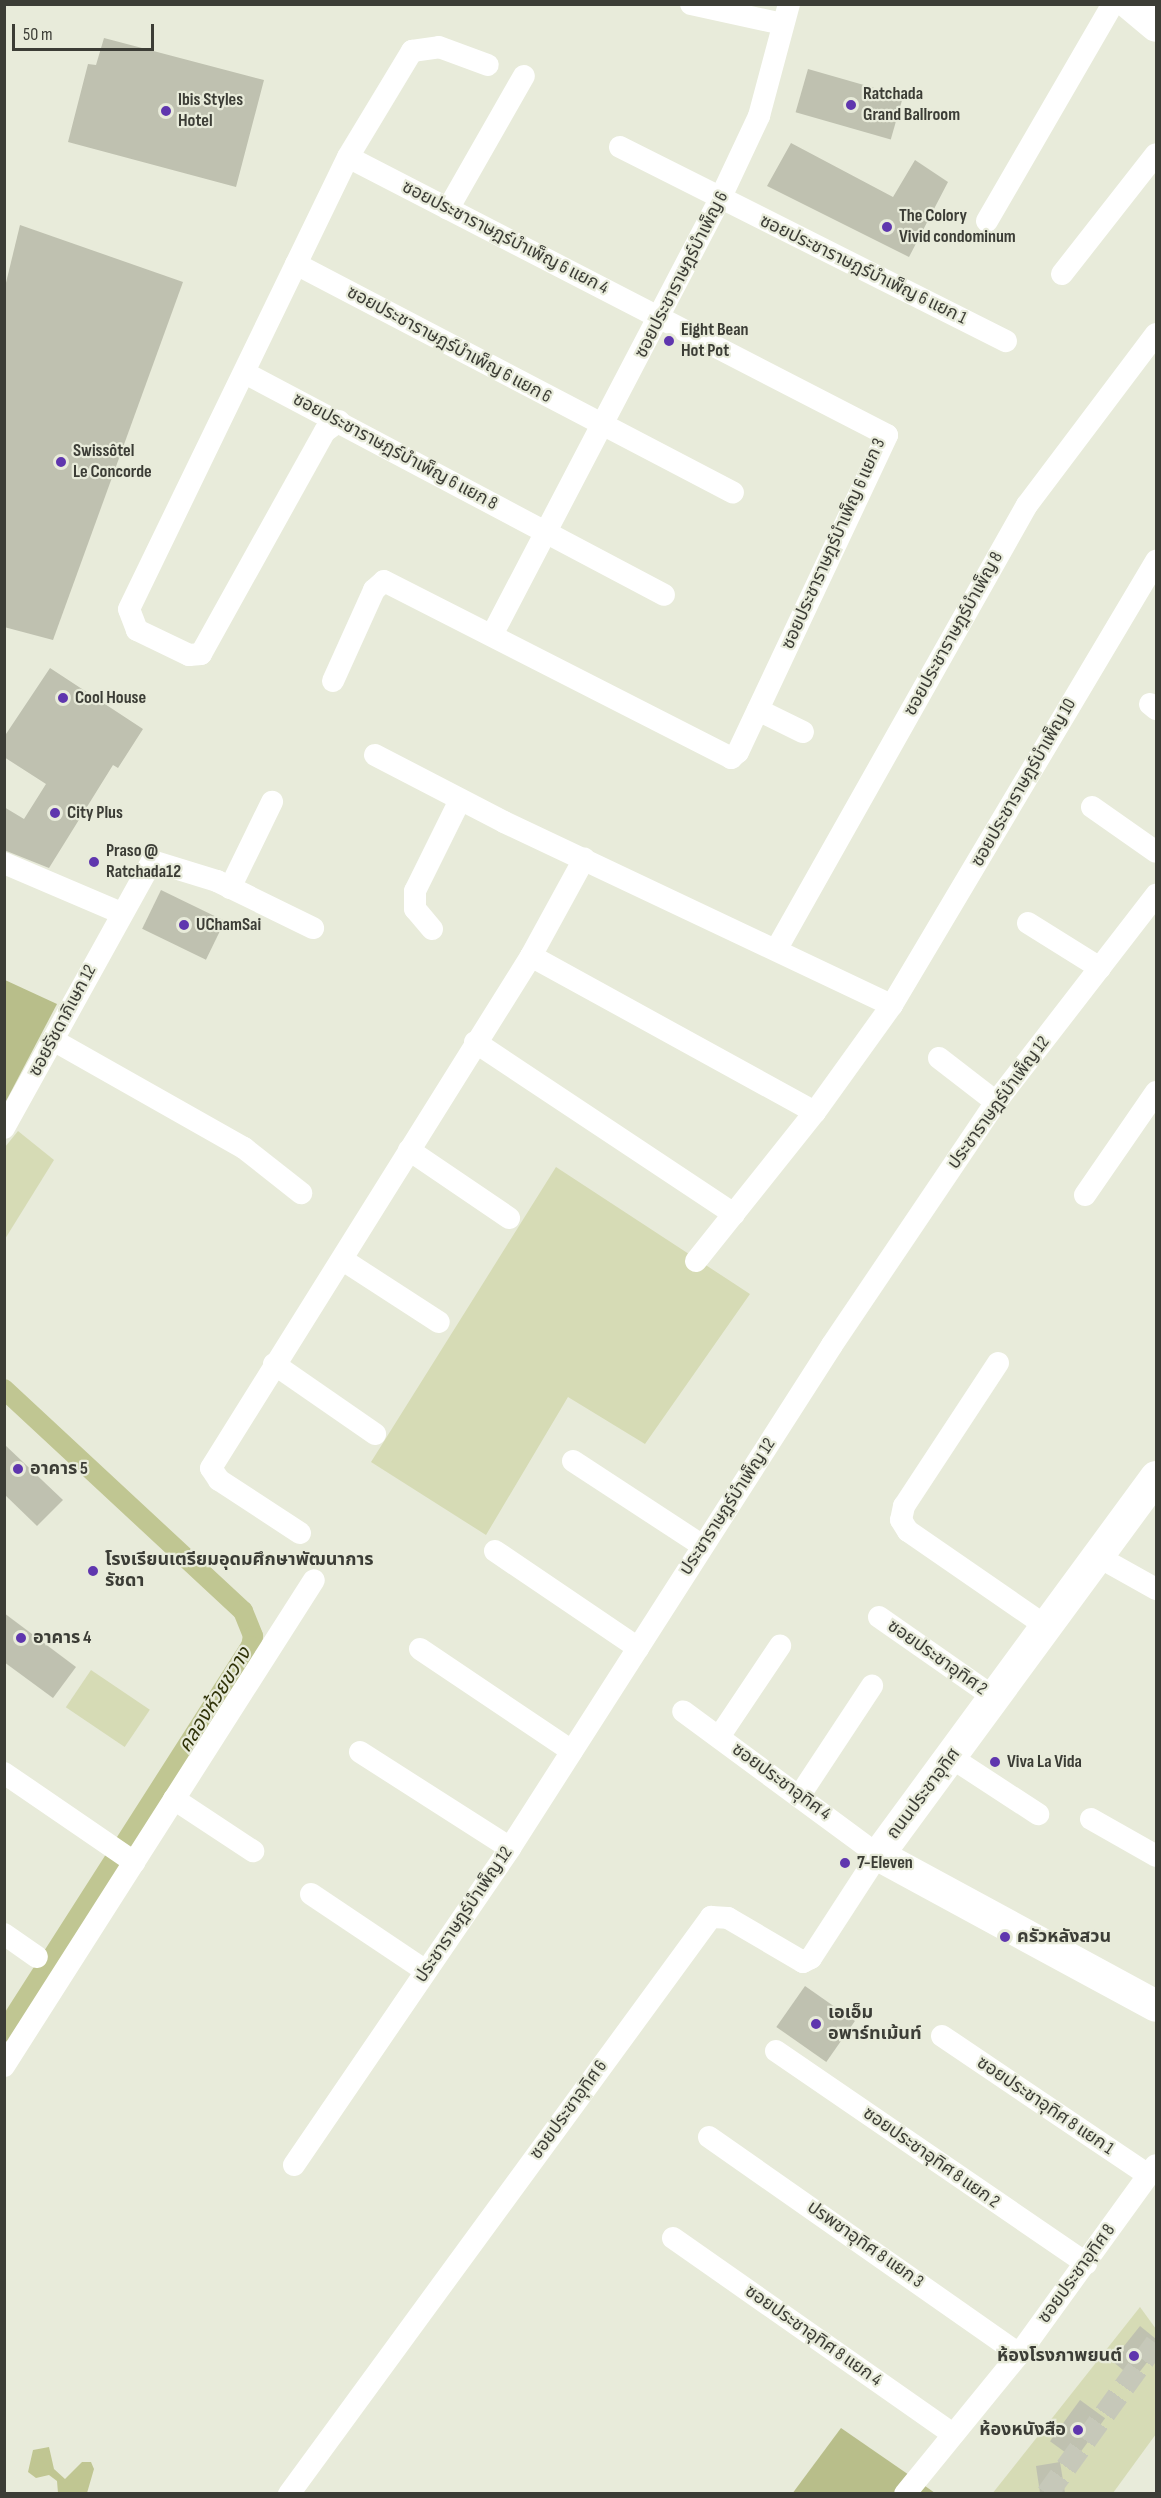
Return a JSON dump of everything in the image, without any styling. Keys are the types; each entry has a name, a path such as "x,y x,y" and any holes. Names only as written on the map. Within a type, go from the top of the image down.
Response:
{"main road":[{"path":"1130,4 1156,26"},
{"name":"ถนนประชาอุทิศ","path":"1156,1477 952,1758 878,1855 1156,2006"}],"street":[{"path":"691,4 786,14"},
{"path":"987,221 1113,4"},
{"name":"ซอยประชาราษฎร์บำเพ็ญ 6","path":"492,635 545,532 661,319 720,199 759,116 786,14"},
{"path":"339,421 325,431 209,646 201,654 189,655 137,630 129,609 348,158 412,51 439,47 488,65"},
{"path":"448,209 524,76"},
{"name":"ซอยประชาราษฎร์บำเพ็ญ 6 แยก 1","path":"620,147 1006,341"},
{"path":"1062,273 1156,153"},
{"name":"ซอยประชาราษฎร์บำเพ็ญ 6 แยก 4","path":"348,158 661,319"},
{"name":"ซอยประชาราษฎร์บำเพ็ญ 6 แยก 6","path":"296,264 733,492"},
{"name":"ซอยประชาราษฎร์บำเพ็ญ 6 แยก 3","path":"492,635 721,756 731,758 738,752 887,435 661,319"},
{"name":"ซอยประชาราษฎร์บำเพ็ญ 8","path":"776,950 1027,505 1156,334"},
{"name":"ซอยประชาราษฎร์บำเพ็ญ 6 แยก 8","path":"245,373 664,595"},
{"name":"ซอยประชาราษฎร์บำเพ็ญ 10","path":"696,1261 815,1112 892,1005 1156,561"},
{"path":"333,681 374,590 384,581 492,635"},
{"path":"758,710 803,732"},
{"path":"375,755 460,800 892,1005"},
{"path":"432,928 415,909 415,891 460,800"},
{"path":"230,888 272,802"},
{"path":"1092,807 1156,852"},
{"path":"300,1533 219,1480 211,1468 274,1364 343,1260 475,1042 531,956 584,859"},
{"name":"ซอยรัชดาภิเษก 12","path":"4,1128 121,913 152,861 230,888 313,928"},
{"path":"4,863 121,913"},
{"name":"ประชาราษฎร์บำเพ็ญ 12","path":"294,2165 510,1848 703,1546 996,1102 1156,895"},
{"path":"1028,922 1100,968"},
{"path":"531,956 815,1112"},
{"path":"53,1040 244,1149 301,1193"},
{"path":"475,1042 734,1214"},
{"path":"939,1058 996,1102"},
{"path":"1085,1196 1156,1092"},
{"path":"410,1150 509,1218"},
{"path":"343,1260 439,1322"},
{"path":"998,1363 904,1506 900,1520 908,1531 1047,1627"},
{"path":"274,1364 375,1434"},
{"path":"573,1461 703,1546"},
{"path":"495,1551 638,1648"},
{"path":"1097,1556 1156,1589"},
{"path":"4,2066 132,1861 314,1580"},
{"name":"ซอยประชาอุทิศ 2","path":"879,1617 995,1698"},
{"path":"719,1737 780,1646"},
{"path":"420,1649 572,1751"},
{"path":"800,1796 872,1686"},
{"name":"ซอยประชาอุทิศ 4","path":"683,1711 878,1855"},
{"path":"360,1752 510,1848"},
{"path":"952,1758 1038,1814"},
{"path":"4,1773 132,1861"},
{"path":"174,1798 253,1851"},
{"path":"1091,1819 1156,1856"},
{"name":"ซอยประชาอุทิศ 6","path":"289,2493 711,1917 728,1918 803,1962 811,1958 878,1855"},
{"path":"311,1894 426,1971"},
{"path":"4,1934 37,1957"},
{"name":"ซอยประชาอุทิศ 8 แยก 1","path":"942,2036 1152,2170"},
{"name":"ซอยประชาอุทิศ 8 แยก 2","path":"776,2051 1086,2263"},
{"name":"ปรพชาอุทิศ 8 แยก 3","path":"709,2137 1019,2354"},
{"name":"ซอยประชาอุทิศ 8","path":"905,2493 1019,2354 1152,2170"},
{"name":"ซอยประชาอุทิศ 8 แยก 4","path":"673,2238 953,2434"}],"shaded area":[{"path":"5,980 57,1004 5,1103"},
{"path":"18,1131 54,1160 5,1239 5,1147"},
{"path":"556,1167 750,1294 645,1444 568,1397 486,1535 371,1462"},
{"path":"91,1670 150,1710 125,1747 66,1707"},
{"path":"1140,2307 1156,2329 1156,2434 1113,2493 992,2494"},
{"path":"841,2428 925,2486 935,2493 792,2494"},
{"path":"49,2447 54,2469 65,2479 82,2462 91,2462 94,2469 87,2493 58,2493 57,2481 49,2475 36,2478 28,2472 33,2450"}],"building":[{"name":"Ibis Styles Hotel","path":"104,38 264,80 236,187 68,142 88,64 96,65"},
{"name":"Ratchada Grand Ballroom","path":"808,69 903,96 891,140 796,112"},
{"name":"The Colory Vivid condominum","path":"791,143 893,197 915,160 948,182 909,257 767,186"},
{"name":"Swissôtel Le Concorde","path":"20,225 183,282 53,640 4,627 4,291"},
{"path":"50,668 143,729 118,768 113,765 49,868 4,850 4,807 24,819 46,784 4,757 4,737"},
{"name":"UChamSai","path":"161,890 225,921 206,960 142,929"},
{"name":"อาคาร 5","path":"4,1444 63,1500 37,1526 4,1494"},
{"name":"อาคาร 4","path":"4,1613 76,1667 53,1698 4,1662"},
{"name":"เอเอ็ม อพาร์ทเม้นท์","path":"805,1986 855,2021 826,2062 776,2027"},
{"name":"ห้องโรงภาพยนต์","path":"1140,2326 1156,2339 1156,2351 1134,2379 1112,2361"},
{"name":"ห้องหนังสือ","path":"1080,2400 1105,2418 1075,2459 1050,2441"},
{"path":"1060,2462 1065,2493 1040,2493 1036,2466"}],"waterway":[{"name":"คลองห้วยขวาง","path":"4,1389 243,1611 253,1636 251,1646 4,2032"}],"tunnel":[{"path":"1047,2494 1156,2343"}],"place":[{"name":"Ratchada Grand Ballroom","path":"851,105"},
{"name":"Ibis Styles Hotel","path":"166,111"},
{"name":"The Colory Vivid condominum","path":"887,227"},
{"name":"Eight Bean Hot Pot","path":"669,341"},
{"name":"Swissôtel Le Concorde","path":"61,462"},
{"name":"Cool House","path":"63,698"},
{"name":"City Plus","path":"55,813"},
{"name":"Praso @ Ratchada12","path":"94,862"},
{"name":"UChamSai","path":"184,925"},
{"name":"อาคาร 5","path":"18,1469"},
{"name":"โรงเรียนเตรียมอุดมศึกษาพัฒนาการ รัชดา","path":"93,1571"},
{"name":"อาคาร 4","path":"21,1638"},
{"name":"Viva La Vida","path":"995,1762"},
{"name":"7-Eleven","path":"845,1863"},
{"name":"ครัวหลังสวน","path":"1005,1937"},
{"name":"เอเอ็ม อพาร์ทเม้นท์","path":"816,2024"},
{"name":"ห้องโรงภาพยนต์","path":"1134,2356"},
{"name":"ห้องหนังสือ","path":"1078,2430"}]}
